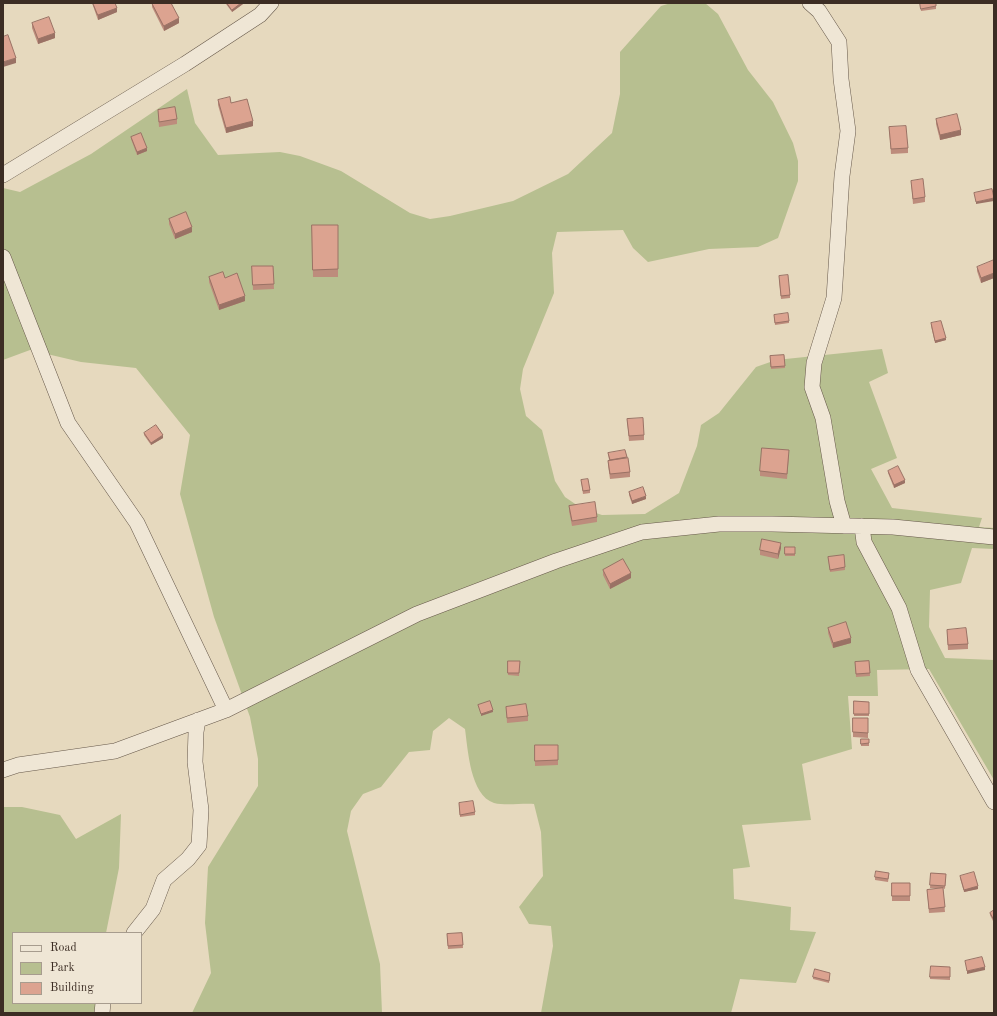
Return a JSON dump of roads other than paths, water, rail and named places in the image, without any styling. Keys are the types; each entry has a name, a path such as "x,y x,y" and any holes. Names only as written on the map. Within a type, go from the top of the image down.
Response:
{"street":[{"path":"3,175 185,64 260,15 271,3"},
{"path":"810,3 819,12 839,42 841,79 848,132 842,176 834,298 814,363 812,387 823,418 837,501 844,526"},
{"path":"3,257 68,423 137,523 226,710"},
{"path":"3,770 18,765 115,751 226,710 417,614 556,561 633,535 651,531 719,524 772,524 893,527 994,537"},
{"path":"862,526 864,542 899,608 918,670 994,802"},
{"path":"135,932 153,909 164,880 188,859 200,845 201,810 194,762 198,720"}]}
